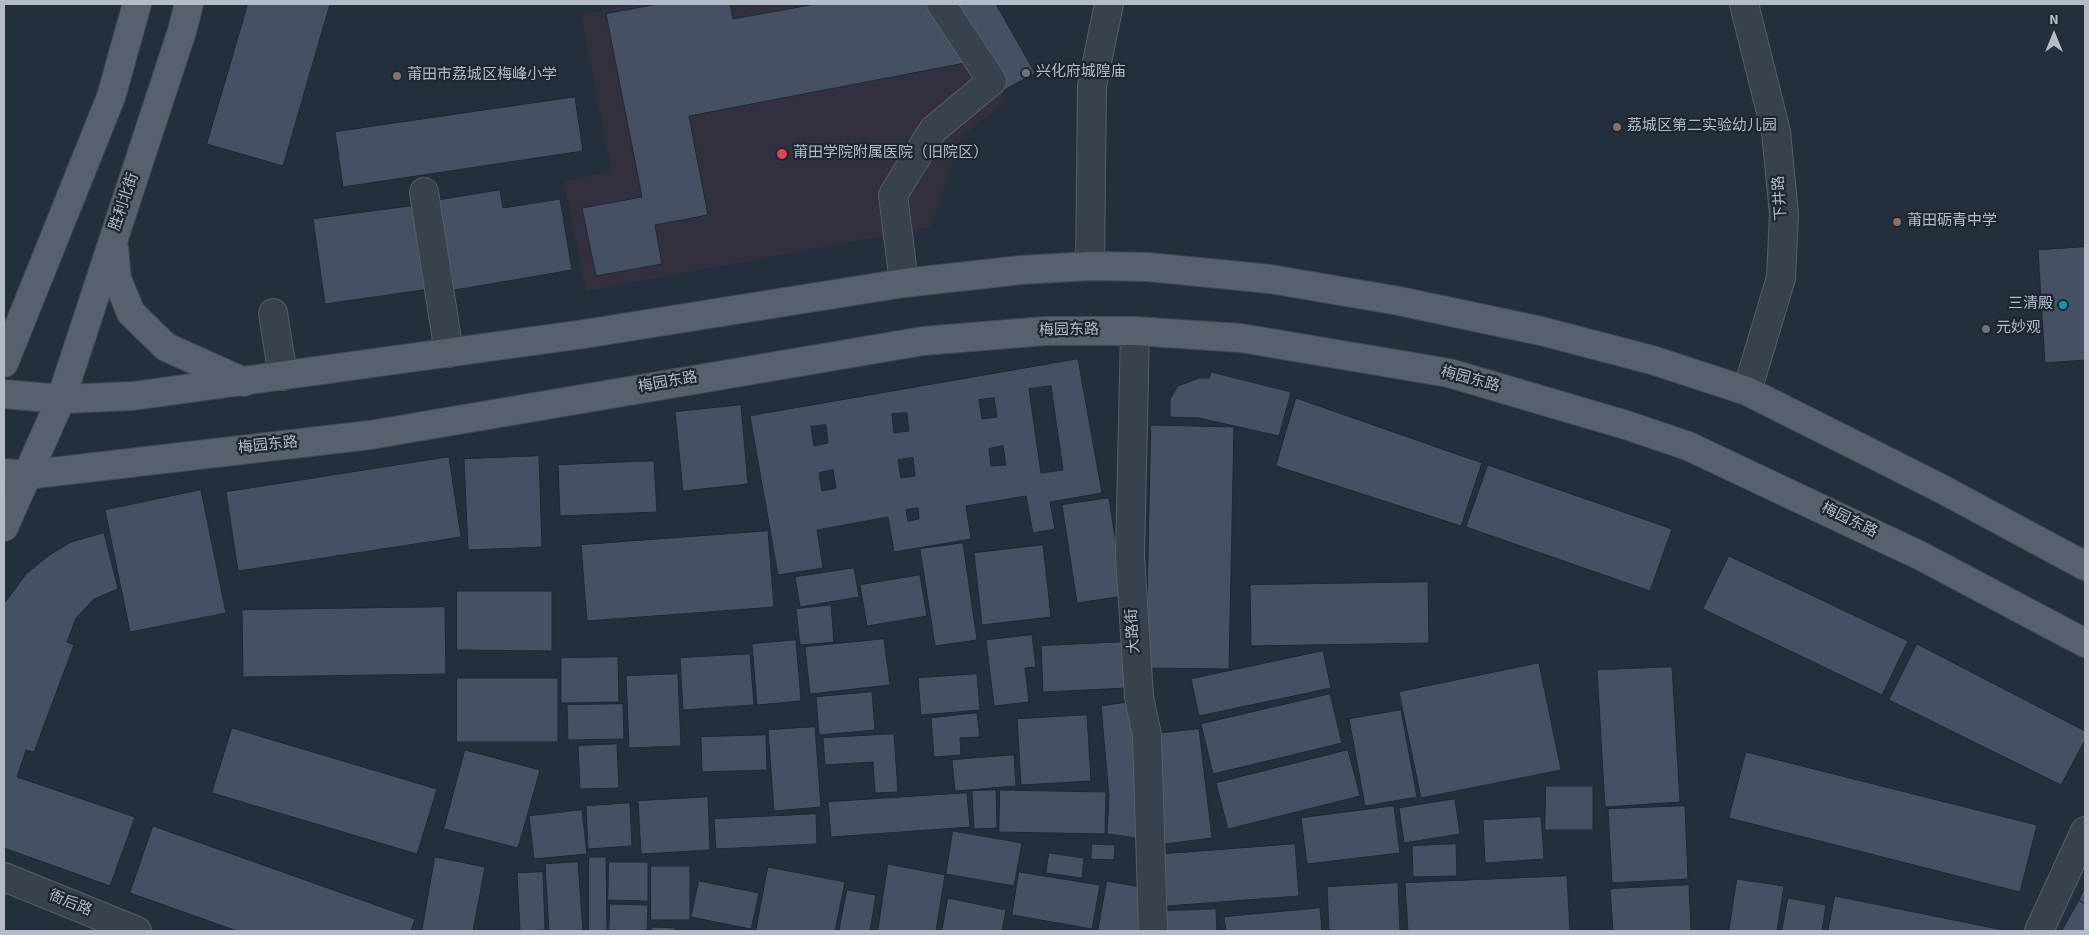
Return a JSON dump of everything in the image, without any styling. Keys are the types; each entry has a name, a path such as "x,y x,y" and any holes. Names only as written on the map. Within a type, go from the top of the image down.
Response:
{"main road":[{"path":"4,363 111,97 137,4"},
{"name":"胜利北街","path":"4,527 15,474 61,399 182,31 189,4"},
{"path":"113,239 117,279 131,313 166,346 245,382"},
{"path":"4,394 61,399 133,396 449,353 904,283 1021,270 1090,266 1148,268 1270,279 1399,301 1550,333 1652,360 1747,391 1940,488 2085,566"},
{"name":"梅园东路","path":"15,474 370,434 923,341 1045,331 1135,331 1241,338 1449,373 1626,425 1688,446 1929,560 2085,643"}],"street":[{"path":"904,283 893,195 933,130 992,81 941,4"},
{"path":"1090,266 1092,86 1109,4"},
{"name":"下井路","path":"1744,4 1776,132 1784,214 1781,278 1747,391"},
{"path":"424,192 449,353"},
{"path":"272,314 283,376"},
{"name":"大路街","path":"1135,331 1130,556 1139,697 1147,736 1153,931"},
{"path":"2039,931 2085,831"},
{"name":"衙后路","path":"4,877 137,931"}],"shaded area":[{"name":"莆田学院附属医院（旧院区）","path":"635,4 938,4 1006,102 961,136 931,227 586,291 564,181 612,172 581,15"}],"building":[{"path":"248,4 330,4 283,166 207,144"},
{"path":"658,4 730,4 733,19 816,4 996,4 1035,73 986,100 965,63 689,116 708,215 655,225 662,264 596,276 582,208 642,197 606,14"},
{"path":"575,97 583,151 343,187 335,132"},
{"path":"500,190 503,208 560,199 572,270 449,291 433,201"},
{"path":"419,205 430,289 325,304 313,219"},
{"name":"三清殿","path":"2085,247 2085,360 2045,363 2038,250"},
{"path":"1078,359 1102,493 1050,502 1055,529 1033,533 1026,496 966,506 971,539 894,552 888,517 817,530 823,568 778,575 750,416","holes":["1051,386 1063,470 1041,473 1029,389","994,398 997,417 982,419 979,400","907,413 909,431 894,433 892,414","826,425 828,443 814,446 811,427","1003,446 1006,465 991,466 989,449","913,458 915,476 901,478 898,460","833,470 836,488 822,491 819,473","918,508 919,519 908,521 906,510"]},
{"path":"1211,372 1291,392 1279,436 1199,418 1170,417 1170,399 1178,386 1199,378 1209,378"},
{"path":"1296,398 1482,463 1461,526 1276,466"},
{"path":"741,405 748,484 683,491 675,412"},
{"path":"1151,425 1234,427 1229,669 1146,668"},
{"path":"539,456 542,547 468,550 464,459"},
{"path":"449,457 461,537 238,571 226,492"},
{"path":"654,461 657,512 560,516 558,465"},
{"path":"1488,465 1672,529 1650,591 1466,527"},
{"path":"201,490 226,613 130,632 105,510"},
{"path":"1109,498 1124,596 1077,603 1062,505"},
{"path":"768,531 774,607 587,621 581,545"},
{"path":"104,533 118,589 94,599 76,618 67,642 74,645 34,752 26,750 17,777 135,817 110,886 4,848 4,604 26,574 48,556 71,542"},
{"path":"963,543 977,640 935,646 920,549"},
{"path":"1043,545 1051,617 982,625 974,553"},
{"path":"1729,556 1908,641 1882,695 1703,609"},
{"path":"854,568 859,597 800,607 795,577"},
{"path":"920,575 927,616 867,626 860,585"},
{"path":"1428,582 1429,643 1251,646 1250,585"},
{"path":"457,591 552,591 552,651 457,650"},
{"path":"831,605 834,642 800,645 796,609"},
{"path":"445,607 446,674 243,677 242,610"},
{"path":"1032,635 1036,667 1025,668 1029,702 994,706 986,640"},
{"path":"884,639 890,685 810,694 805,647"},
{"path":"796,640 801,701 757,705 752,644"},
{"path":"1123,642 1126,688 1043,692 1041,646"},
{"path":"1917,644 2085,731 2085,740 2061,785 1889,700"},
{"path":"1323,651 1331,688 1199,716 1191,679"},
{"path":"750,654 754,705 683,710 680,658"},
{"path":"618,657 619,702 561,703 561,658"},
{"path":"1539,663 1561,770 1421,798 1399,692"},
{"path":"1672,667 1680,802 1605,807 1597,670"},
{"path":"678,674 681,746 629,748 626,676"},
{"path":"977,674 980,710 921,715 918,678"},
{"path":"457,678 558,678 558,742 457,742"},
{"path":"872,692 875,730 819,735 816,697"},
{"path":"1330,694 1342,743 1213,774 1201,724"},
{"path":"1131,702 1139,792 1137,838 1107,834 1109,796 1101,706"},
{"path":"623,704 624,739 568,740 567,705"},
{"path":"1401,710 1417,797 1365,806 1349,719"},
{"path":"977,713 980,737 960,738 961,755 934,757 931,718"},
{"path":"1087,715 1091,781 1021,785 1017,719"},
{"path":"815,727 821,807 774,811 768,730"},
{"path":"232,728 437,789 417,854 212,793"},
{"path":"1199,729 1212,838 1165,844 1152,734"},
{"path":"894,734 898,792 875,793 873,762 825,765 823,738"},
{"path":"766,735 767,770 702,772 701,737"},
{"path":"617,744 619,788 580,789 578,746"},
{"path":"465,750 540,770 518,848 444,829"},
{"path":"1348,750 1360,796 1228,829 1216,783"},
{"path":"1746,752 2037,825 2020,892 1729,818"},
{"path":"1014,755 1016,786 955,791 952,760"},
{"path":"1546,786 1593,786 1593,830 1545,830"},
{"path":"996,790 997,828 974,829 972,791"},
{"path":"1000,790 1106,792 1105,834 999,832"},
{"path":"967,793 970,827 831,837 828,802"},
{"path":"708,797 710,850 641,854 638,801"},
{"path":"1455,799 1460,834 1404,843 1399,808"},
{"path":"630,803 632,846 588,849 586,806"},
{"path":"1394,806 1400,853 1307,864 1301,818"},
{"path":"1685,806 1688,879 1612,883 1608,809"},
{"path":"582,810 587,854 534,859 529,816"},
{"path":"816,814 817,844 716,849 714,819"},
{"path":"1541,817 1544,859 1485,863 1483,820"},
{"path":"153,826 415,919 411,931 237,931 130,893"},
{"path":"953,831 1022,843 1014,886 946,874"},
{"path":"1092,844 1115,845 1114,860 1091,859"},
{"path":"1295,844 1299,896 1167,906 1164,854"},
{"path":"1456,844 1457,876 1413,877 1412,846"},
{"path":"1049,853 1084,858 1082,878 1046,873"},
{"path":"435,857 485,867 473,931 422,931"},
{"path":"589,857 606,857 607,931 589,931"},
{"path":"578,862 583,931 549,931 545,864"},
{"path":"609,862 648,862 648,901 608,900"},
{"path":"888,864 945,875 936,931 878,931"},
{"path":"651,866 690,866 690,920 651,920"},
{"path":"768,867 845,882 835,931 756,931"},
{"path":"543,872 545,930 520,931 517,873"},
{"path":"1019,872 1100,885 1092,929 1012,915"},
{"path":"1567,876 1570,931 1408,931 1405,883"},
{"path":"1737,879 1784,886 1777,931 1729,931"},
{"path":"699,881 759,893 751,929 691,917"},
{"path":"1107,881 1146,888 1139,931 1098,931"},
{"path":"1398,883 1400,931 1329,931 1327,887"},
{"path":"1689,885 1691,931 1613,931 1610,889"},
{"path":"2085,888 2085,904 2079,900"},
{"path":"847,890 876,895 870,931 839,931"},
{"path":"1835,896 2003,930 2003,931 1828,931"},
{"path":"948,898 1006,910 1002,931 942,931"},
{"path":"1788,898 1826,905 1822,931 1782,931"},
{"path":"2079,900 2085,904 2085,931 2062,931"},
{"path":"610,904 648,905 647,931 609,931"},
{"path":"1320,908 1322,931 1226,931 1224,917"},
{"path":"1216,909 1217,931 1166,931 1165,911"},
{"path":"652,927 675,928 675,931 652,931"}],"place":[{"name":"兴化府城隍庙","path":"1026,73"},
{"name":"莆田市荔城区梅峰小学","path":"397,76"},
{"name":"荔城区第二实验幼儿园","path":"1617,127"},
{"name":"莆田学院附属医院（旧院区）","path":"782,154"},
{"name":"莆田砺青中学","path":"1897,222"},
{"name":"三清殿","path":"2063,305"},
{"name":"元妙观","path":"1986,329"}]}
